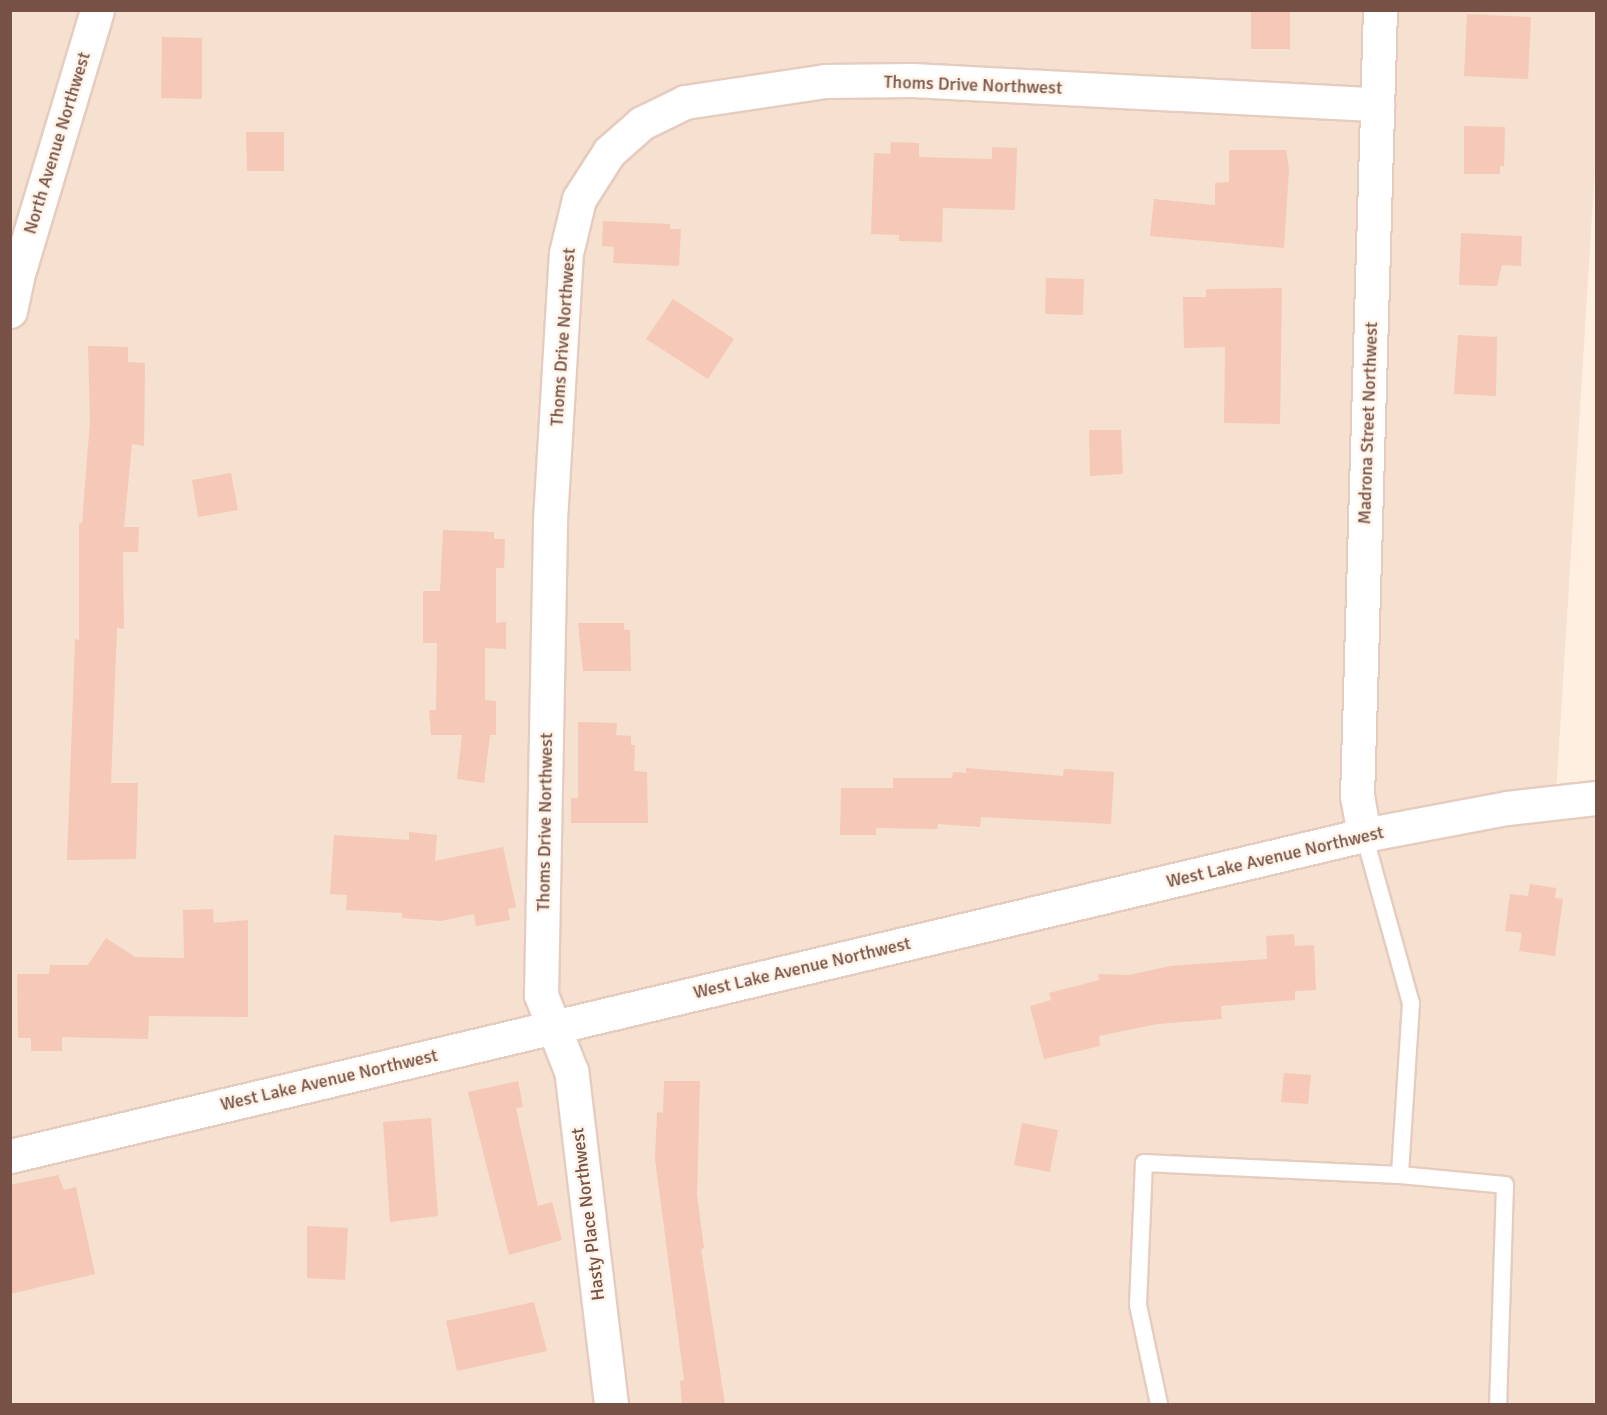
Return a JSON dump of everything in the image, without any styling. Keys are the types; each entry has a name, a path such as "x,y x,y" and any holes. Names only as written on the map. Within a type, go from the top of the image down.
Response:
{"street":[{"name":"North Avenue Northwest","path":"10,311 17,277 97,10"},
{"name":"Madrona Street Northwest","path":"1364,836 1357,797 1380,10"},
{"name":"Thoms Drive Northwest","path":"553,1027 541,995 550,520 566,265 579,200 609,152 642,123 685,102 825,81 912,80 1377,104"},
{"name":"West Lake Avenue Northwest","path":"10,1156 1364,836 1507,808 1596,798"},
{"name":"Hasty Place Northwest","path":"553,1027 571,1071 611,1404"}],"lane":[{"path":"1364,836 1411,1004 1400,1175"},
{"path":"1159,1404 1138,1305 1144,1163 1400,1175 1505,1185 1498,1404"}],"shaded area":[{"path":"10,11 1596,11 1596,152 1556,794 1596,790 1596,1404 11,1404"}],"building":[{"path":"1251,10 1290,10 1290,49 1251,49"},
{"path":"1467,14 1531,17 1528,79 1464,76"},
{"path":"162,37 202,38 202,99 161,98"},
{"path":"1464,126 1505,127 1504,166 1500,166 1500,174 1464,174"},
{"path":"246,132 284,132 284,171 247,171"},
{"path":"891,142 919,143 919,157 992,159 992,147 1017,148 1015,210 943,208 942,242 899,241 899,235 871,234 874,153 890,154"},
{"path":"1229,150 1286,150 1289,169 1284,248 1150,236 1154,199 1215,205 1215,183 1229,182"},
{"path":"603,221 670,224 670,229 681,229 679,266 613,263 614,247 602,246"},
{"path":"1461,233 1522,236 1521,266 1502,265 1497,286 1459,285"},
{"path":"1046,278 1084,279 1083,315 1045,314"},
{"path":"1282,288 1280,424 1224,423 1225,347 1184,348 1183,297 1206,297 1206,289"},
{"path":"673,299 734,339 708,379 646,339"},
{"path":"1458,335 1497,337 1496,396 1454,394"},
{"path":"88,346 128,347 128,362 145,363 144,446 132,444 124,527 139,527 138,552 123,552 124,629 117,628 111,783 138,783 136,859 67,860 75,639 79,640 79,523 82,523 90,421"},
{"path":"1089,430 1121,430 1123,474 1090,476"},
{"path":"231,473 238,510 198,517 192,480"},
{"path":"443,530 494,532 494,539 505,539 504,568 496,568 496,623 506,622 506,649 485,648 485,700 496,701 496,735 490,735 484,783 457,779 462,735 431,735 429,710 436,710 437,643 423,643 423,591 440,591"},
{"path":"578,623 624,623 624,630 630,630 631,671 583,671"},
{"path":"578,722 617,723 616,735 631,736 631,745 635,745 634,771 647,772 648,823 571,823 571,798 578,798"},
{"path":"966,768 1063,776 1064,769 1114,772 1111,824 981,817 980,827 938,824 937,829 876,828 876,835 840,835 841,788 893,788 893,778 952,778 953,772 966,773"},
{"path":"409,832 437,835 435,861 503,847 516,907 508,909 510,920 476,926 474,914 441,921 402,918 402,913 346,910 347,895 330,894 334,835 409,840"},
{"path":"1530,884 1556,888 1555,898 1563,899 1555,956 1519,951 1522,933 1505,931 1510,894 1528,896"},
{"path":"213,909 214,923 248,920 248,1017 149,1016 148,1039 62,1037 62,1051 31,1051 31,1038 18,1038 17,974 49,974 50,965 88,965 106,938 135,957 184,958 183,910"},
{"path":"1294,934 1295,946 1314,945 1316,990 1295,991 1295,1000 1221,1006 1222,1019 1157,1024 1099,1036 1100,1046 1044,1059 1030,1006 1051,1000 1049,993 1099,980 1098,974 1129,975 1170,966 1267,959 1266,936"},
{"path":"1284,1073 1311,1075 1308,1104 1281,1102"},
{"path":"518,1081 523,1107 516,1108 538,1206 552,1202 562,1240 509,1255 468,1092"},
{"path":"664,1081 700,1081 697,1194 704,1248 701,1249 725,1404 682,1404 680,1381 684,1380 655,1159 657,1112 663,1113"},
{"path":"431,1118 438,1216 390,1222 383,1122"},
{"path":"1022,1123 1058,1130 1050,1172 1014,1165"},
{"path":"58,1175 64,1190 76,1187 95,1274 10,1294 10,1185"},
{"path":"307,1226 348,1228 345,1280 307,1278"},
{"path":"534,1302 547,1351 457,1371 446,1321"}]}
